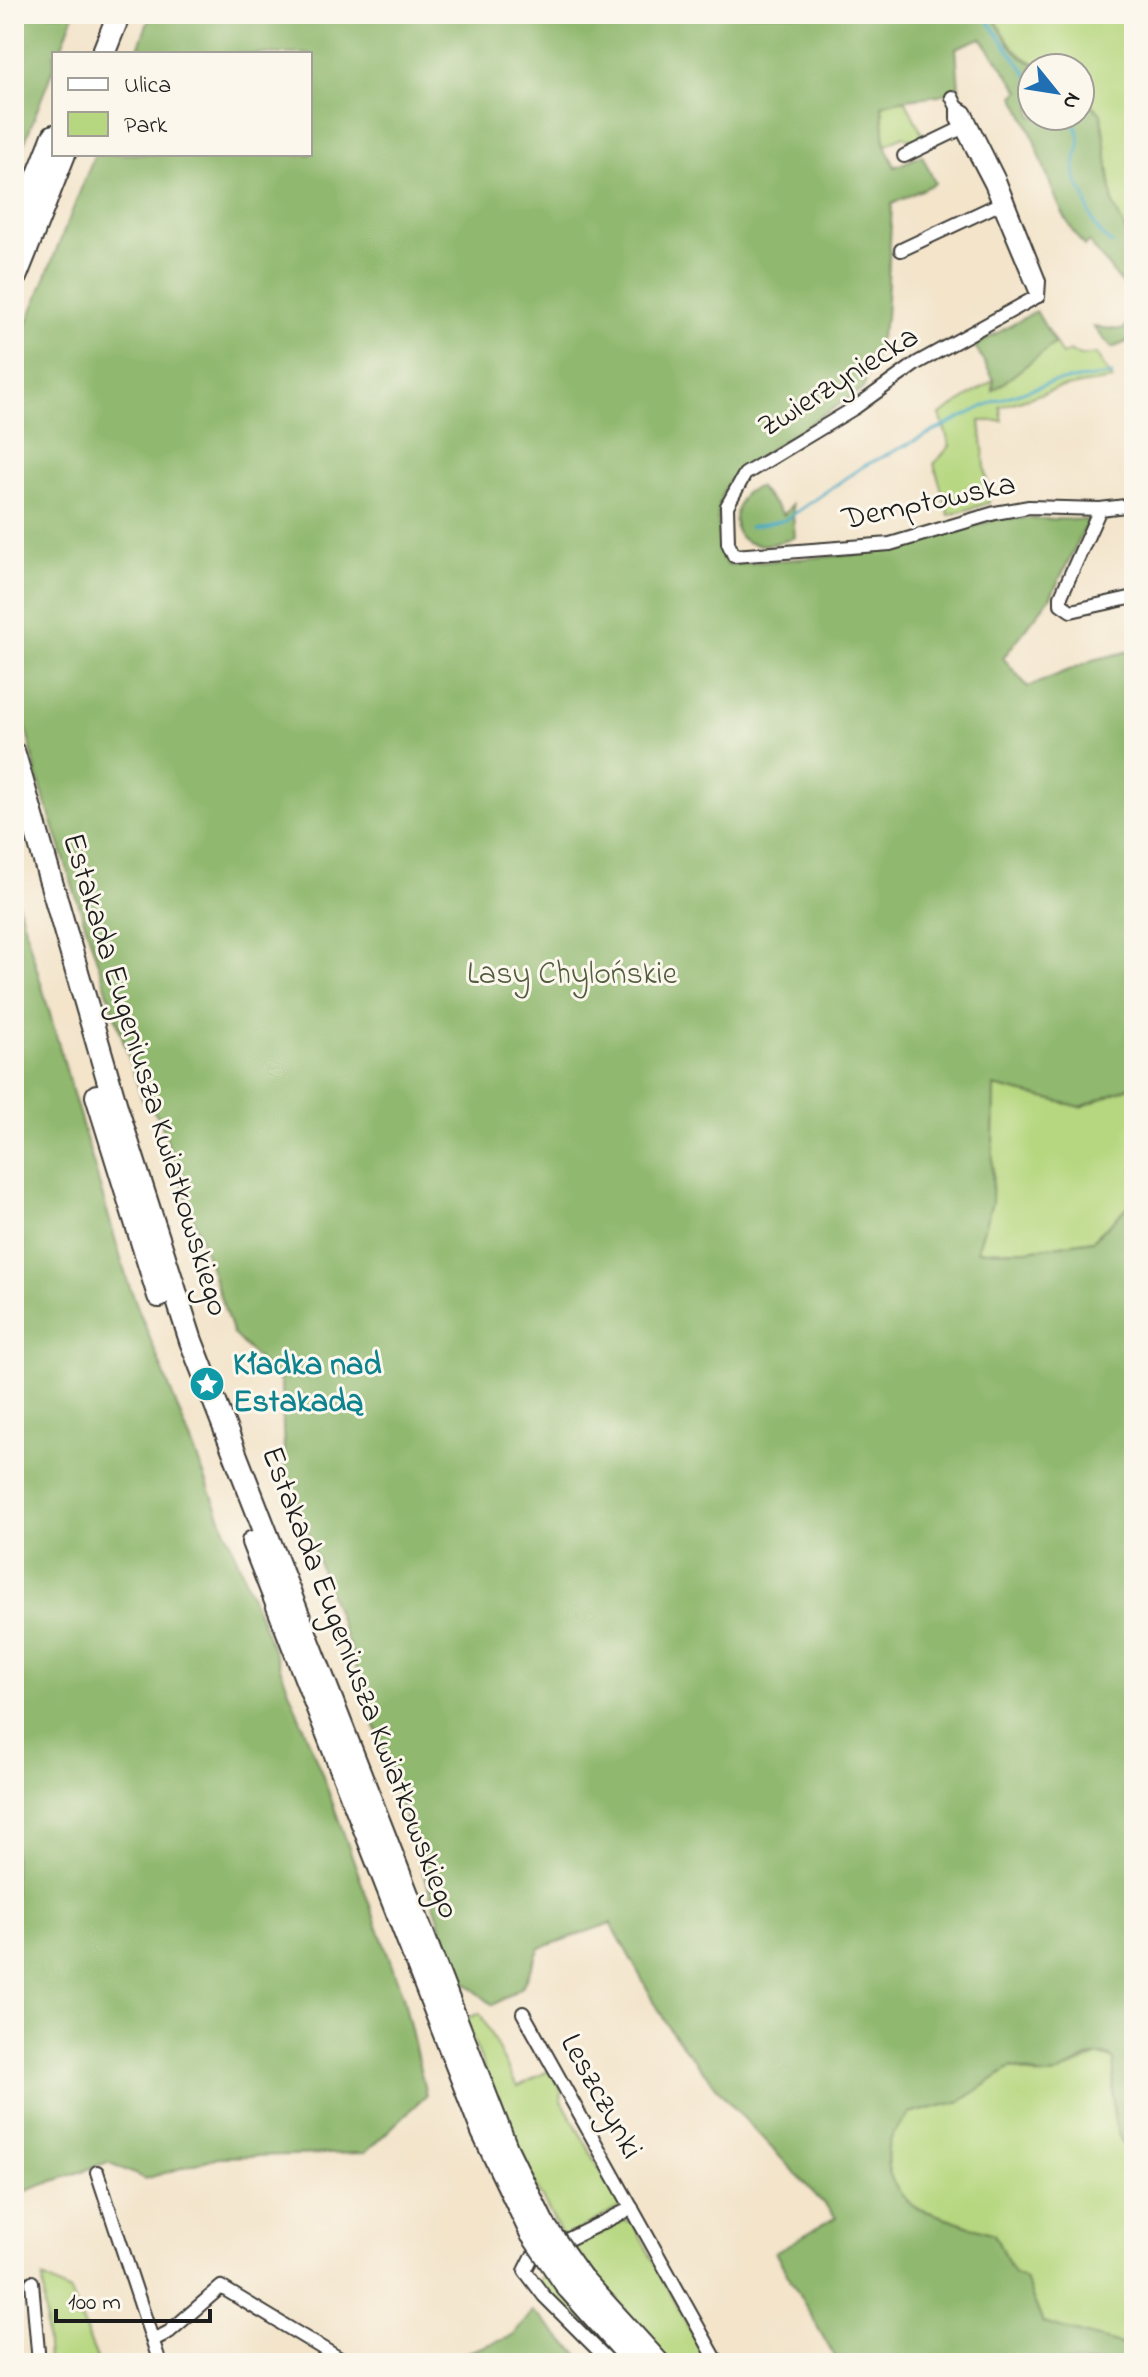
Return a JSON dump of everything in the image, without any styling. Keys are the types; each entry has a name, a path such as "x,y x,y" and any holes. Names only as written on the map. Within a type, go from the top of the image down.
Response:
{"highway":[{"path":"88,52 102,14"},
{"path":"104,52 119,14"},
{"path":"14,237 52,141"},
{"path":"14,280 63,156"},
{"name":"Estakada Eugeniusza Kwiatkowskiego","path":"14,754 110,1113"},
{"name":"Estakada Eugeniusza Kwiatkowskiego","path":"14,808 110,1113 247,1505 506,2148 574,2282 636,2363"},
{"name":"Estakada Eugeniusza Kwiatkowskiego","path":"574,2282 658,2363"}],"street":[{"path":"954,102 965,112 999,180 1039,281 1038,296 962,128 954,102"},
{"path":"904,156 962,128"},
{"path":"901,250 999,204"},
{"name":"Zwierzyniecka","path":"734,556 728,543 727,506 745,474 856,407 917,363 1038,296"},
{"name":"Demptowska","path":"734,556 890,544 995,513 1029,507 1100,509 1134,505"},
{"path":"1100,509 1061,596 1061,604 1071,611 1134,597"},
{"name":"Leszczynki","path":"523,2013 718,2363"},
{"path":"97,2172 160,2363"},
{"name":"Leszczynki","path":"611,2363 544,2296 525,2271 532,2257 632,2208"},
{"path":"32,2282 39,2363"},
{"path":"153,2340 169,2332 221,2287 347,2363"}],"green space":[{"path":"14,14 74,14 60,52 52,52 52,71 14,170"},
{"name":"Lasy Chylońskie","path":"151,14 992,14 1016,52 1016,86 981,38 956,48 959,89 882,105 885,145 895,167 922,155 935,183 892,204 886,318 863,389 740,469 724,490 718,514 726,565 858,554 918,542 1002,518 1089,520 1050,598 1003,658 1028,687 1093,660 1134,650 1134,1085 1081,1107 994,1086 992,1202 977,1251 1028,1250 1093,1240 1134,1201 1134,2158 1125,2148 1115,2125 1114,2060 1098,2055 1049,2076 1012,2067 961,2101 909,2114 891,2138 887,2161 896,2188 917,2208 994,2234 1014,2274 1025,2279 1043,2323 1134,2348 1134,2363 838,2363 775,2252 836,2217 726,2099 670,2030 611,1923 540,1948 522,1987 493,2005 458,1977 348,1644 285,1470 281,1383 233,1334 159,1117 143,1101 37,776 14,674 14,356 94,156 312,156 312,52 137,52"},
{"path":"992,14 1134,14 1134,248 1113,204 1101,114 1096,109 1096,52 1018,52"},
{"path":"904,97 924,138 917,142 903,136 885,145 882,105"},
{"name":"Lasy Chylońskie","path":"1096,109 1101,114 1113,204 1134,248 1134,339 1112,348 1093,327 1123,330 1129,320 1133,298 1089,242 1084,246 1072,229 1053,192 1032,134 1096,132"},
{"path":"1036,311 1055,343 993,391 994,380 975,346"},
{"path":"1055,343 1062,355 1069,351 1081,356 1096,354 1113,380 1059,388 1000,407 1003,421 980,421 989,503 949,515 934,464 950,446 940,415 994,380 993,390"},
{"path":"758,487 784,515 792,504 795,537 766,545 744,540 738,533 735,523 744,493"},
{"path":"14,890 127,1280 322,1774 403,1996 426,2095 365,2153 218,2157 145,2179 108,2162 14,2195"},
{"path":"1134,1085 1134,1201 1093,1240 1028,1250 977,1251 992,1202 994,1086 1081,1107"},
{"path":"480,2013 517,2087 550,2070 562,2092 561,2099 606,2180 612,2182 623,2202 621,2207 563,2238 516,2148 465,2019"},
{"path":"1099,2055 1115,2060 1115,2124 1125,2147 1134,2158 1134,2348 1043,2323 1025,2280 1014,2274 994,2234 917,2208 896,2188 887,2161 891,2138 908,2114 961,2101 1012,2067 1038,2076 1052,2076"},
{"path":"625,2220 633,2223 700,2348 706,2351 713,2363 670,2363 569,2251"},
{"path":"548,2273 626,2363 619,2363 537,2281"},
{"path":"43,2278 70,2292 99,2363 48,2363"},
{"path":"533,2311 587,2363 456,2363 465,2353 513,2336"}],"waterway":[{"path":"983,14 1016,59"},
{"path":"1078,132 1080,142 1076,178 1094,224 1112,244"},
{"path":"749,527 785,520 862,467 995,401 1053,382 1112,375"}],"place":[{"name":"Kładka nad Estakadą","path":"207,1384"}]}
